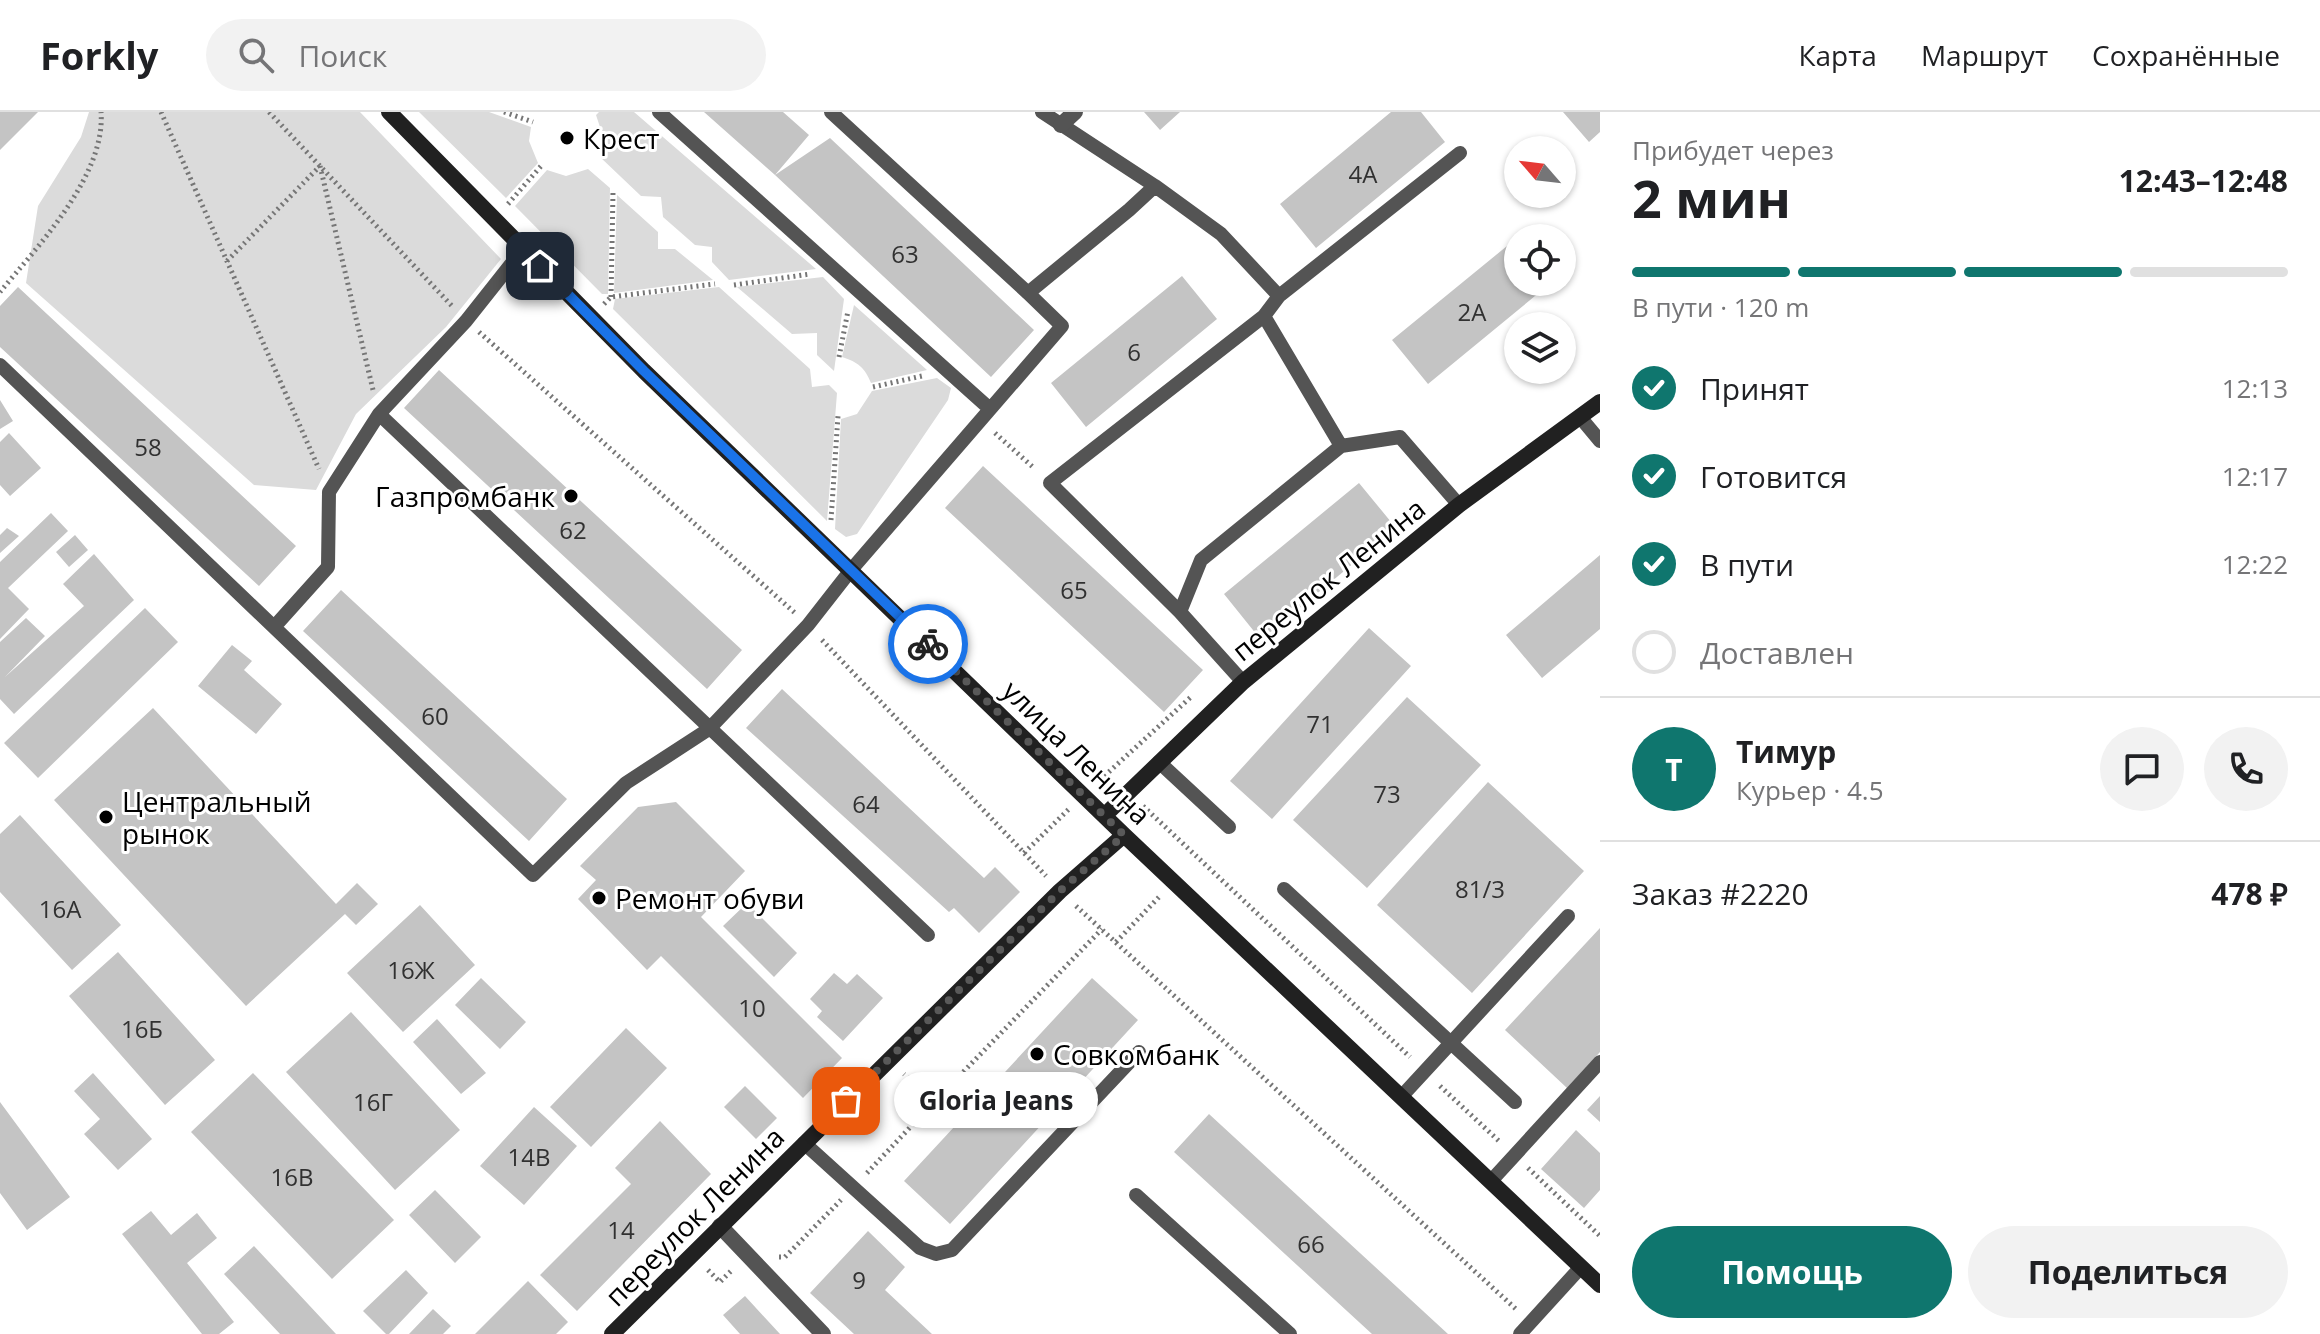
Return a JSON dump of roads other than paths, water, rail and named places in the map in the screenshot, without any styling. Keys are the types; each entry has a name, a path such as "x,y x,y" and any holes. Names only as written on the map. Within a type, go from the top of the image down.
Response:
{"street":[{"name":"улица Ленина","path":"389,112 592,318 1124,835 1600,1285"},
{"path":"1061,125 1075,112"},
{"name":"переулок Ленина","path":"1105,815 1243,682 1459,505 1600,402"},
{"name":"переулок Ленина","path":"612,1334 1060,891 1124,835"},
{"path":"720,1226 823,1334"}],"lane":[{"path":"659,112 947,370 985,415"},
{"path":"0,365 533,875 626,783 709,729 808,625 851,570 1062,326 831,112"},
{"path":"1042,112 1155,186 1221,234 1279,296"},
{"path":"1243,682 1180,612 1050,483 1264,316 1279,296 1460,153"},
{"path":"1028,293 1155,186"},
{"path":"275,626 328,567 329,492 379,414 466,321 523,249"},
{"path":"1264,316 1341,446"},
{"path":"379,414 928,935"},
{"path":"1580,417 1600,441"},
{"path":"1180,612 1201,560 1341,446 1400,437 1459,505"},
{"path":"1159,762 1229,827"},
{"path":"1284,889 1515,1102"},
{"path":"1401,1097 1568,916"},
{"path":"804,1143 920,1248 936,1254 952,1250 1139,1052"},
{"path":"1491,1181 1600,1062"},
{"path":"1136,1195 1290,1334"},
{"path":"1520,1334 1581,1267"}],"place":[{"name":"Крест","path":"567,138"},
{"name":"Газпромбанк","path":"571,496"},
{"name":"Центральный рынок","path":"106,817"},
{"name":"Ремонт обуви","path":"599,898"},
{"name":"Совкомбанк","path":"1037,1054"},
{"name":"Gloria Jeans","path":"846,1101"}]}
